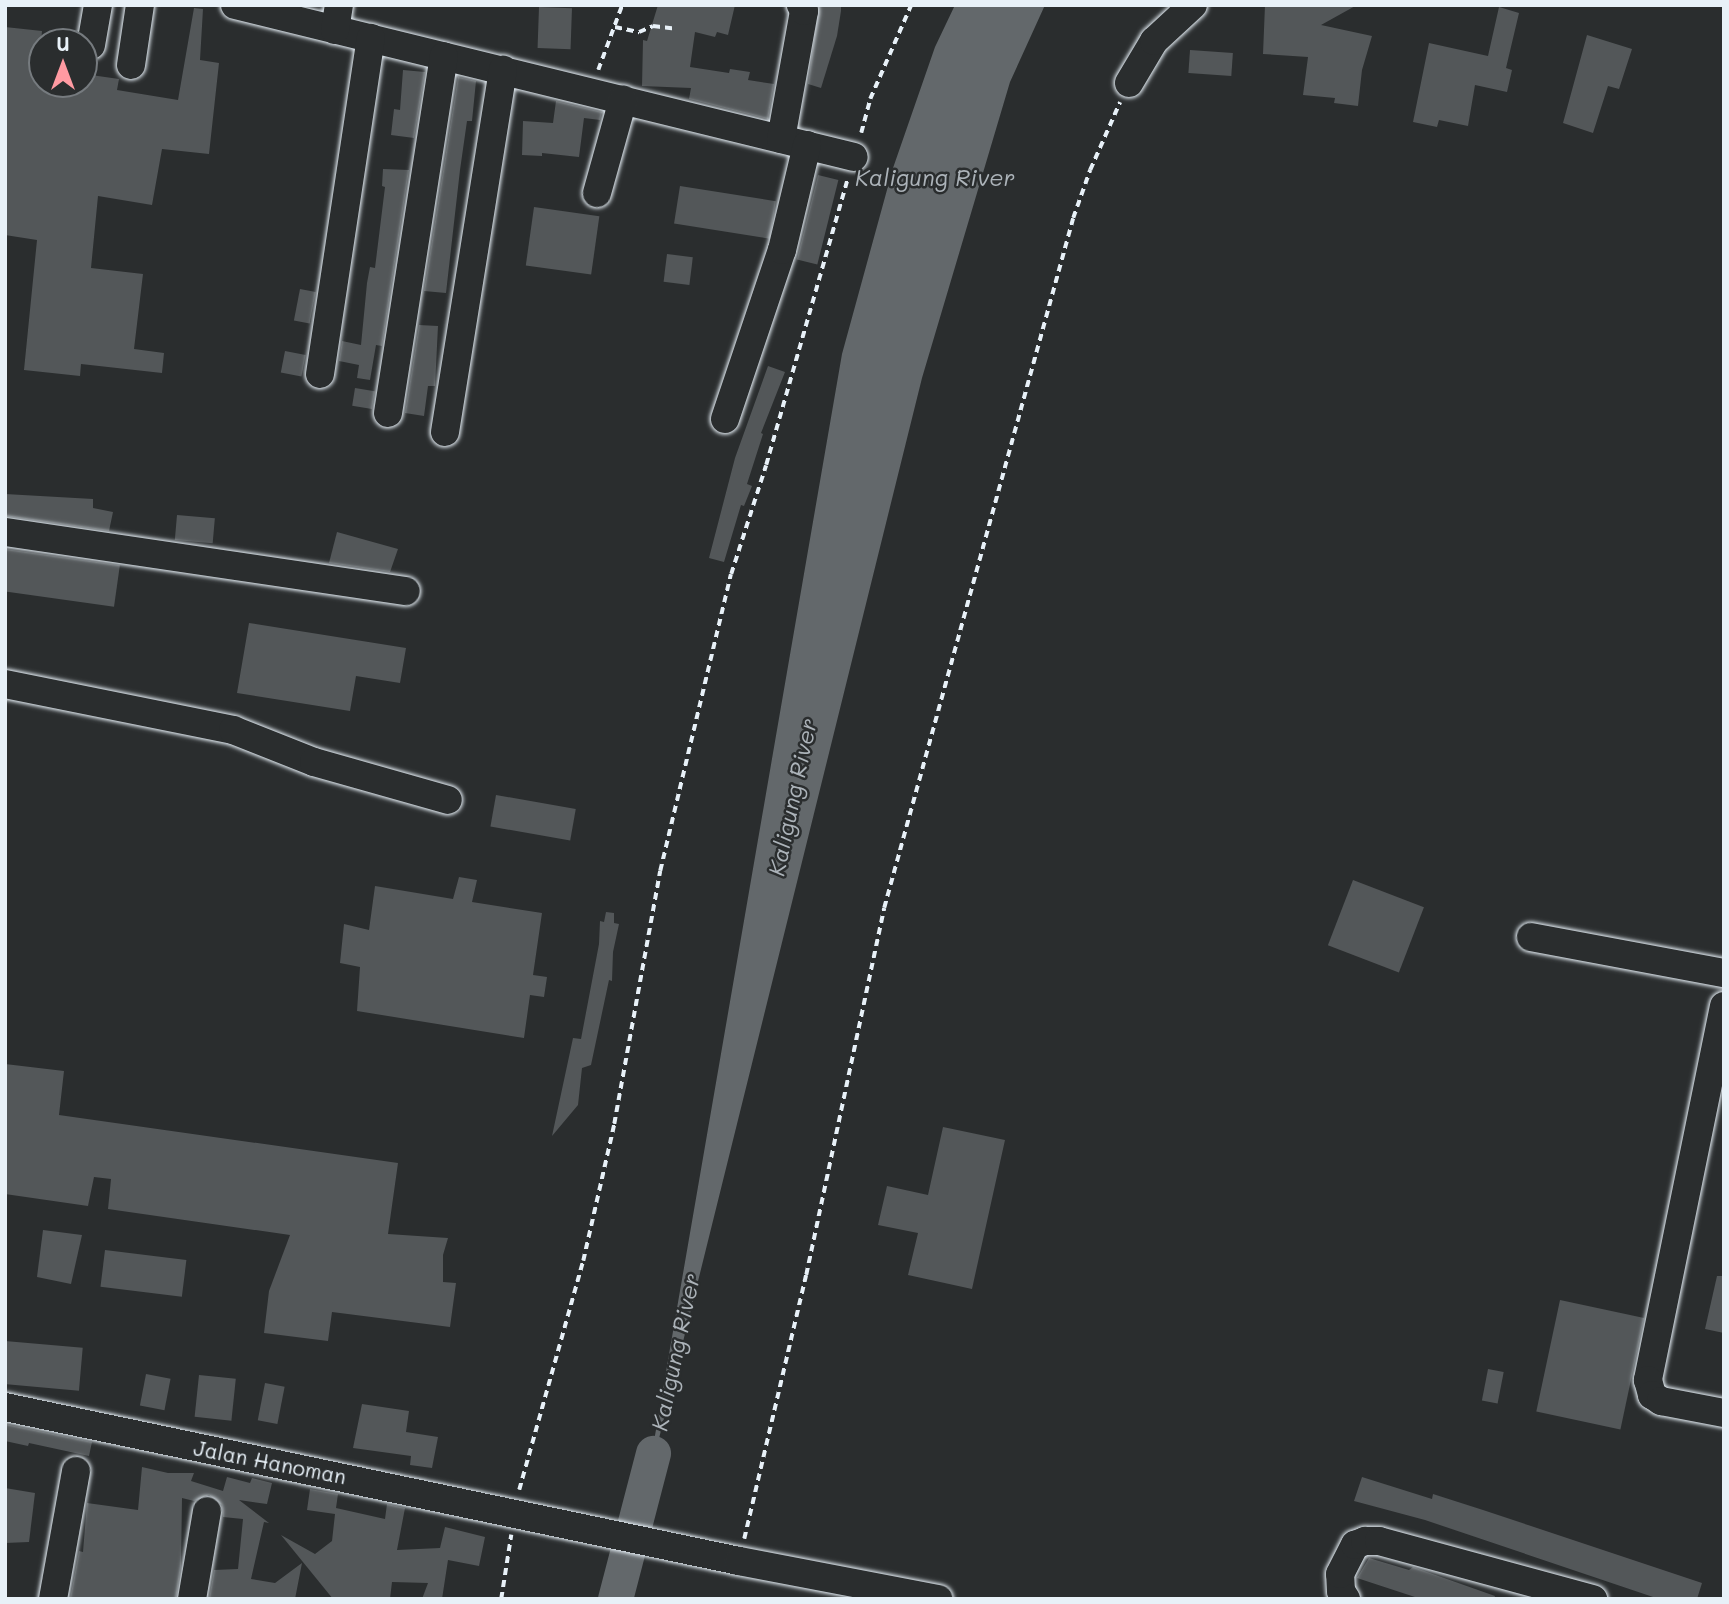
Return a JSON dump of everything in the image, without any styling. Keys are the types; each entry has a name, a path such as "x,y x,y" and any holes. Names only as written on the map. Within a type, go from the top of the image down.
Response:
{"street":[{"path":"94,28 98,5"},
{"path":"131,65 140,5"},
{"path":"234,5 337,17 371,38 854,157"},
{"path":"725,419 782,250 794,142 804,11 801,5"},
{"path":"1129,83 1154,41 1193,5"},
{"path":"320,374 371,38"},
{"path":"388,413 444,56"},
{"path":"445,432 503,70"},
{"path":"597,193 623,100"},
{"path":"5,531 406,591"},
{"path":"5,684 233,730 314,762 448,800"},
{"path":"1531,937 1724,974"},
{"path":"1724,1006 1648,1380 1651,1395 1661,1401 1724,1413"},
{"name":"Jalan Hanoman","path":"5,1407 524,1514 708,1555 938,1599"},
{"path":"53,1599 76,1471"},
{"path":"192,1599 207,1511"},
{"path":"1346,1599 1341,1591 1340,1574 1355,1545 1366,1541 1379,1541 1593,1599"}],"path":[{"path":"589,91 622,5"},
{"path":"501,1599 524,1514 535,1424 583,1261 614,1124 660,871 731,574 766,465 870,99 911,5"},
{"path":"615,27 639,32 653,26 676,29"},
{"path":"739,1561 806,1275 884,908 1073,218 1090,170 1129,83"}],"water":[{"name":"Kaligung River","path":"955,5 1045,5 1010,82 922,378 644,1499 842,354 893,168 935,47"}],"building":[{"path":"658,5 735,5 728,35 717,32 715,37 695,32 690,67 729,73 730,69 750,72 748,80 774,84 768,119 689,99 691,88 642,86 643,40 647,41"},
{"path":"819,5 841,5 837,36 821,88 808,84"},
{"path":"1265,5 1357,5 1321,25 1372,36 1362,70 1358,106 1334,103 1335,98 1303,95 1308,57 1263,54"},
{"path":"539,7 572,8 571,49 538,48"},
{"path":"1499,7 1519,13 1506,68 1512,70 1507,92 1475,85 1468,126 1439,120 1437,127 1413,122 1429,43 1488,56"},
{"path":"194,8 203,9 200,60 219,63 209,154 162,149 152,205 98,196 91,268 143,274 134,349 164,353 162,373 81,364 80,376 24,370 37,240 5,235 5,27 28,29 28,98 98,98 98,76 119,79 117,90 178,100"},
{"path":"1587,35 1632,49 1619,89 1608,86 1593,133 1563,123"},
{"path":"1190,50 1233,53 1231,76 1188,73"},
{"path":"403,70 425,72 414,138 391,135 394,109 400,110"},
{"path":"458,77 476,81 472,121 467,121 460,170 446,293 424,291"},
{"path":"556,101 602,112 600,120 584,118 579,157 542,153 542,156 522,155 523,121 553,123"},
{"path":"383,169 409,170 382,346 376,345 370,380 357,378 359,365 339,361 342,341 361,345 367,283 370,267 375,268 385,187 382,186"},
{"path":"818,175 838,180 817,264 797,259"},
{"path":"680,186 776,201 770,239 674,224"},
{"path":"534,207 599,216 591,275 526,265"},
{"path":"667,254 693,257 689,285 664,282"},
{"path":"300,289 316,292 310,323 294,320"},
{"path":"419,325 438,326 435,386 428,386 424,416 405,413"},
{"path":"285,351 306,355 301,377 281,373"},
{"path":"768,366 785,372 761,433 763,434 747,484 752,486 744,506 741,505 724,562 709,558 735,458"},
{"path":"355,388 375,391 372,409 352,406"},
{"path":"5,494 93,499 93,508 113,512 109,531 5,516"},
{"path":"177,515 215,518 213,543 175,540"},
{"path":"337,532 398,549 390,572 329,563"},
{"path":"5,549 120,565 114,607 5,591"},
{"path":"249,623 406,648 400,683 356,676 350,711 237,693"},
{"path":"496,795 576,809 570,841 490,827"},
{"path":"459,877 477,880 472,902 542,913 533,975 547,977 544,997 530,995 524,1038 357,1011 360,967 340,963 344,924 369,930 375,886 453,899"},
{"path":"1353,880 1424,907 1399,973 1328,945"},
{"path":"606,912 614,913 614,923 619,924 613,952 612,981 609,980 591,1065 582,1068 578,1105 552,1136 573,1038 581,1039 599,944 600,921 604,922"},
{"path":"5,1064 64,1071 59,1115 398,1163 388,1234 448,1238 443,1255 443,1282 456,1283 450,1327 332,1312 328,1341 264,1333 269,1291 290,1235 108,1209 111,1179 94,1177 88,1206 5,1194"},
{"path":"943,1127 1005,1140 972,1289 908,1275 918,1233 878,1225 887,1186 928,1195"},
{"path":"43,1230 82,1235 71,1284 37,1277"},
{"path":"105,1250 186,1260 182,1297 100,1287"},
{"path":"1717,1276 1724,1276 1724,1333 1705,1329"},
{"path":"1560,1300 1644,1318 1620,1429 1536,1412"},
{"path":"5,1341 83,1348 79,1391 5,1384"},
{"path":"1488,1369 1504,1372 1498,1403 1482,1400"},
{"path":"146,1374 171,1379 164,1410 140,1405"},
{"path":"199,1375 236,1379 231,1421 195,1417"},
{"path":"265,1383 285,1387 277,1424 258,1420"},
{"path":"362,1404 409,1411 406,1432 438,1437 432,1468 410,1465 411,1456 353,1448"},
{"path":"5,1424 92,1442 89,1456 29,1443 28,1446 5,1441"},
{"path":"142,1467 168,1473 194,1473 191,1481 223,1491 227,1477 250,1483 252,1478 272,1483 267,1504 239,1500 269,1523 264,1522 251,1579 275,1583 302,1563 295,1599 209,1599 214,1570 238,1569 243,1519 223,1517 222,1505 209,1495 194,1501 182,1498 181,1566 176,1599 70,1599 79,1551 83,1552 87,1503 138,1510"},
{"path":"1362,1477 1432,1499 1433,1494 1702,1583 1697,1599 1659,1599 1425,1520 1354,1501"},
{"path":"5,1488 35,1493 29,1542 5,1543"},
{"path":"310,1489 338,1494 336,1508 385,1519 387,1504 405,1508 397,1550 440,1548 445,1527 485,1537 479,1566 448,1560 442,1599 422,1599 428,1583 392,1582 390,1599 333,1599 281,1535 315,1554 332,1541 335,1514 307,1510"},
{"path":"1369,1558 1409,1570 1413,1567 1495,1596 1494,1599 1421,1599 1357,1578"}],"waterway":[{"name":"Kaligung River","path":"615,1599 653,1453"}]}
